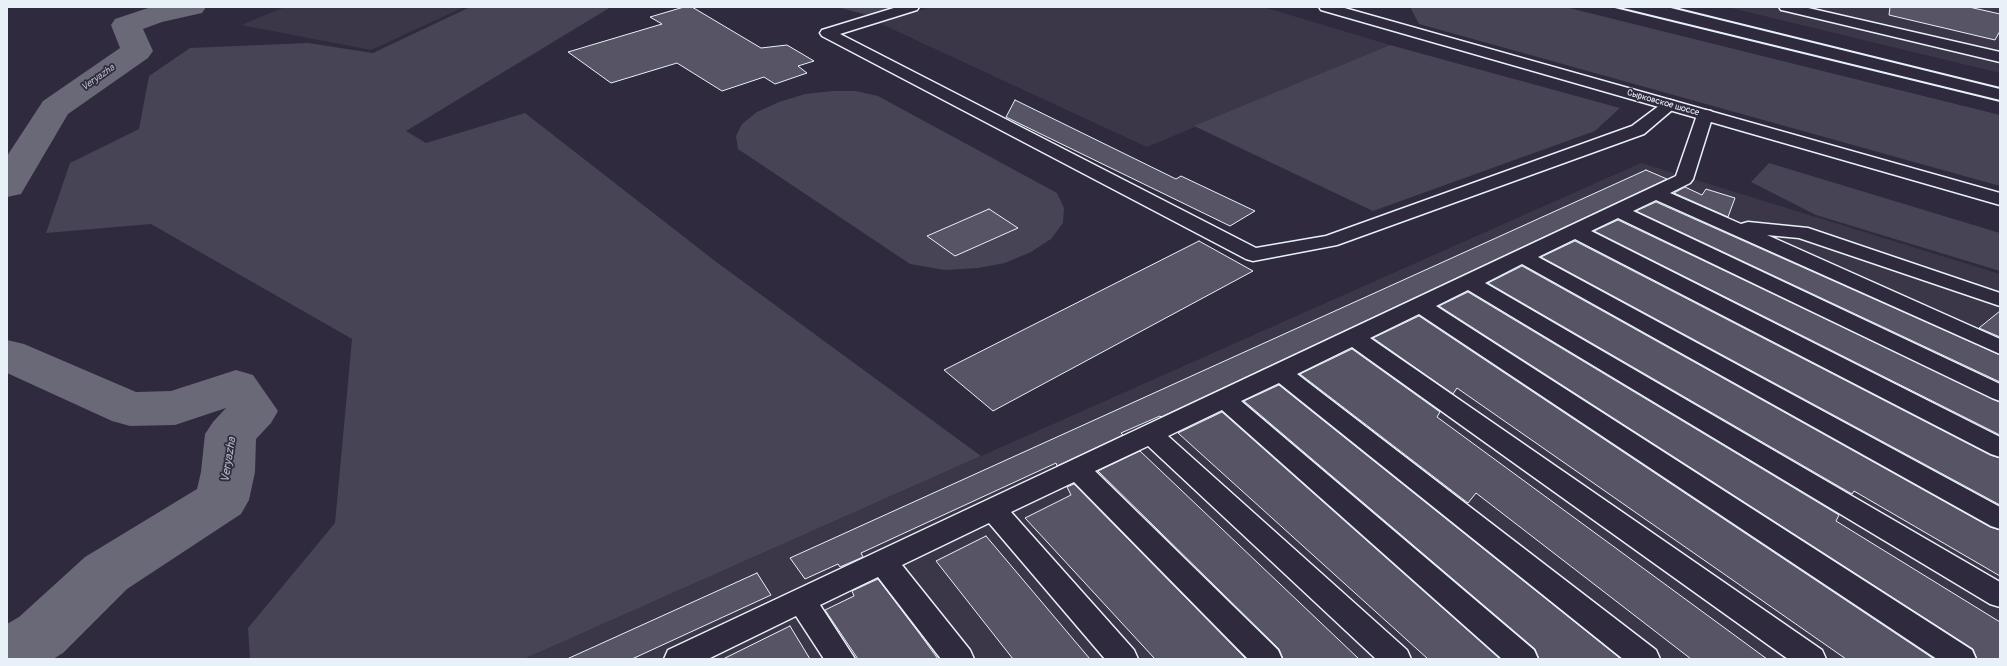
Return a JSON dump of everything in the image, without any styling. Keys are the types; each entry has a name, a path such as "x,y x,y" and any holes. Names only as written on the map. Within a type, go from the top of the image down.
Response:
{"main road":[{"path":"912,7 827,33 1253,255 1330,241 1638,130 1670,105"},
{"name":"Сырковское шоссе","path":"1326,7 2000,200"},
{"path":"1786,7 2000,57"},
{"path":"682,659 1224,398 1684,179 1705,115"},
{"path":"1656,192 2000,348"},
{"path":"1618,210 2000,393"},
{"path":"1731,226 1801,232 2000,300"},
{"path":"1575,231 2000,448"},
{"path":"1522,256 2000,519"},
{"path":"1469,282 2000,596"},
{"path":"1420,305 1962,659"},
{"path":"1353,337 1811,659"},
{"path":"1280,372 1645,659"},
{"path":"1224,398 1522,659"},
{"path":"1150,434 1396,659"},
{"path":"1077,469 1267,659"},
{"path":"992,510 1123,659"},
{"path":"883,562 959,659"},
{"path":"802,601 840,659"}],"shaded area":[{"path":"285,7 464,7 371,50 241,25"},
{"path":"470,7 611,7 406,131 426,143 525,113 715,261 981,456 524,659 250,659 248,628 335,523 352,339 151,224 46,233 70,163 139,129 149,76 190,48 308,43 373,53"},
{"path":"837,7 893,7 867,15"},
{"path":"931,7 1263,7 1390,45 1147,147 879,23"},
{"path":"1410,7 1565,7 2000,115 2000,186 1419,24"},
{"path":"1727,7 2000,7 2000,73"},
{"path":"1390,45 1620,108 1595,131 1373,211 1194,126"},
{"path":"832,91 856,91 878,96 1057,193 1064,208 1063,223 1051,239 1031,252 1005,263 978,268 945,270 910,264 738,149 736,136 742,124 757,112 779,102 805,94"},
{"path":"1641,163 2000,274 2000,659 524,659"},
{"path":"1769,163 2000,233 2000,271 1816,215 1751,182"}],"building":[{"path":"684,7 692,7 761,48 787,45 814,61 798,66 807,73 775,84 764,77 722,91 677,63 611,83 568,52 662,24 650,17"},
{"path":"1890,7 1969,7 2000,14 2000,31 1995,40 1889,15"},
{"path":"1015,100 1176,179 1181,176 1255,211 1230,226 1006,117"},
{"path":"1646,170 1667,179 1161,417 1160,416 1121,433 1123,435 1057,466 1056,463 861,553 863,557 840,567 838,564 805,579 790,558"},
{"path":"1685,187 1702,195 1706,189 1735,198 1728,217 1674,193"},
{"path":"1656,202 2000,355 2000,382 1636,211"},
{"path":"989,209 1018,228 955,256 927,236"},
{"path":"1618,220 2000,402 2000,435 1594,231"},
{"path":"1199,241 1253,271 993,411 944,370"},
{"path":"1575,241 1990,455 2000,458 2000,505 1541,257"},
{"path":"1522,266 1990,527 2000,530 2000,576 1854,491 1852,494 1488,283"},
{"path":"1468,292 1839,515 1836,521 2000,622 2000,659 1977,659 1973,649 1439,306"},
{"path":"2000,311 2000,337 1979,328"},
{"path":"1419,316 1934,659 1846,659 1457,388 1453,394 1373,338"},
{"path":"1352,349 1440,412 1437,417 1767,659 1691,659 1476,493 1468,503 1300,374"},
{"path":"1279,385 1621,659 1539,659 1535,649 1244,401"},
{"path":"1222,412 1500,659 1428,659 1178,433"},
{"path":"1140,451 1359,659 1283,659 1279,649 1098,471"},
{"path":"1074,484 1246,659 1155,659 1025,518 1071,495 1067,487"},
{"path":"986,536 1090,659 1013,659 936,561"},
{"path":"757,573 771,595 632,659 567,659"},
{"path":"878,579 938,659 858,659 825,610 854,596 852,591"},
{"path":"790,626 810,659 723,659"}],"waterway":[{"name":"Veryazha","path":"7,186 55,108 137,51 126,25 154,15 192,7"},
{"name":"Veryazha","path":"7,355 130,409 175,408 236,386 253,411 231,434 228,472 222,500 106,573 41,635 7,655"}],"railway":[{"path":"1615,7 2000,101"},
{"path":"1671,7 2000,88"}]}
